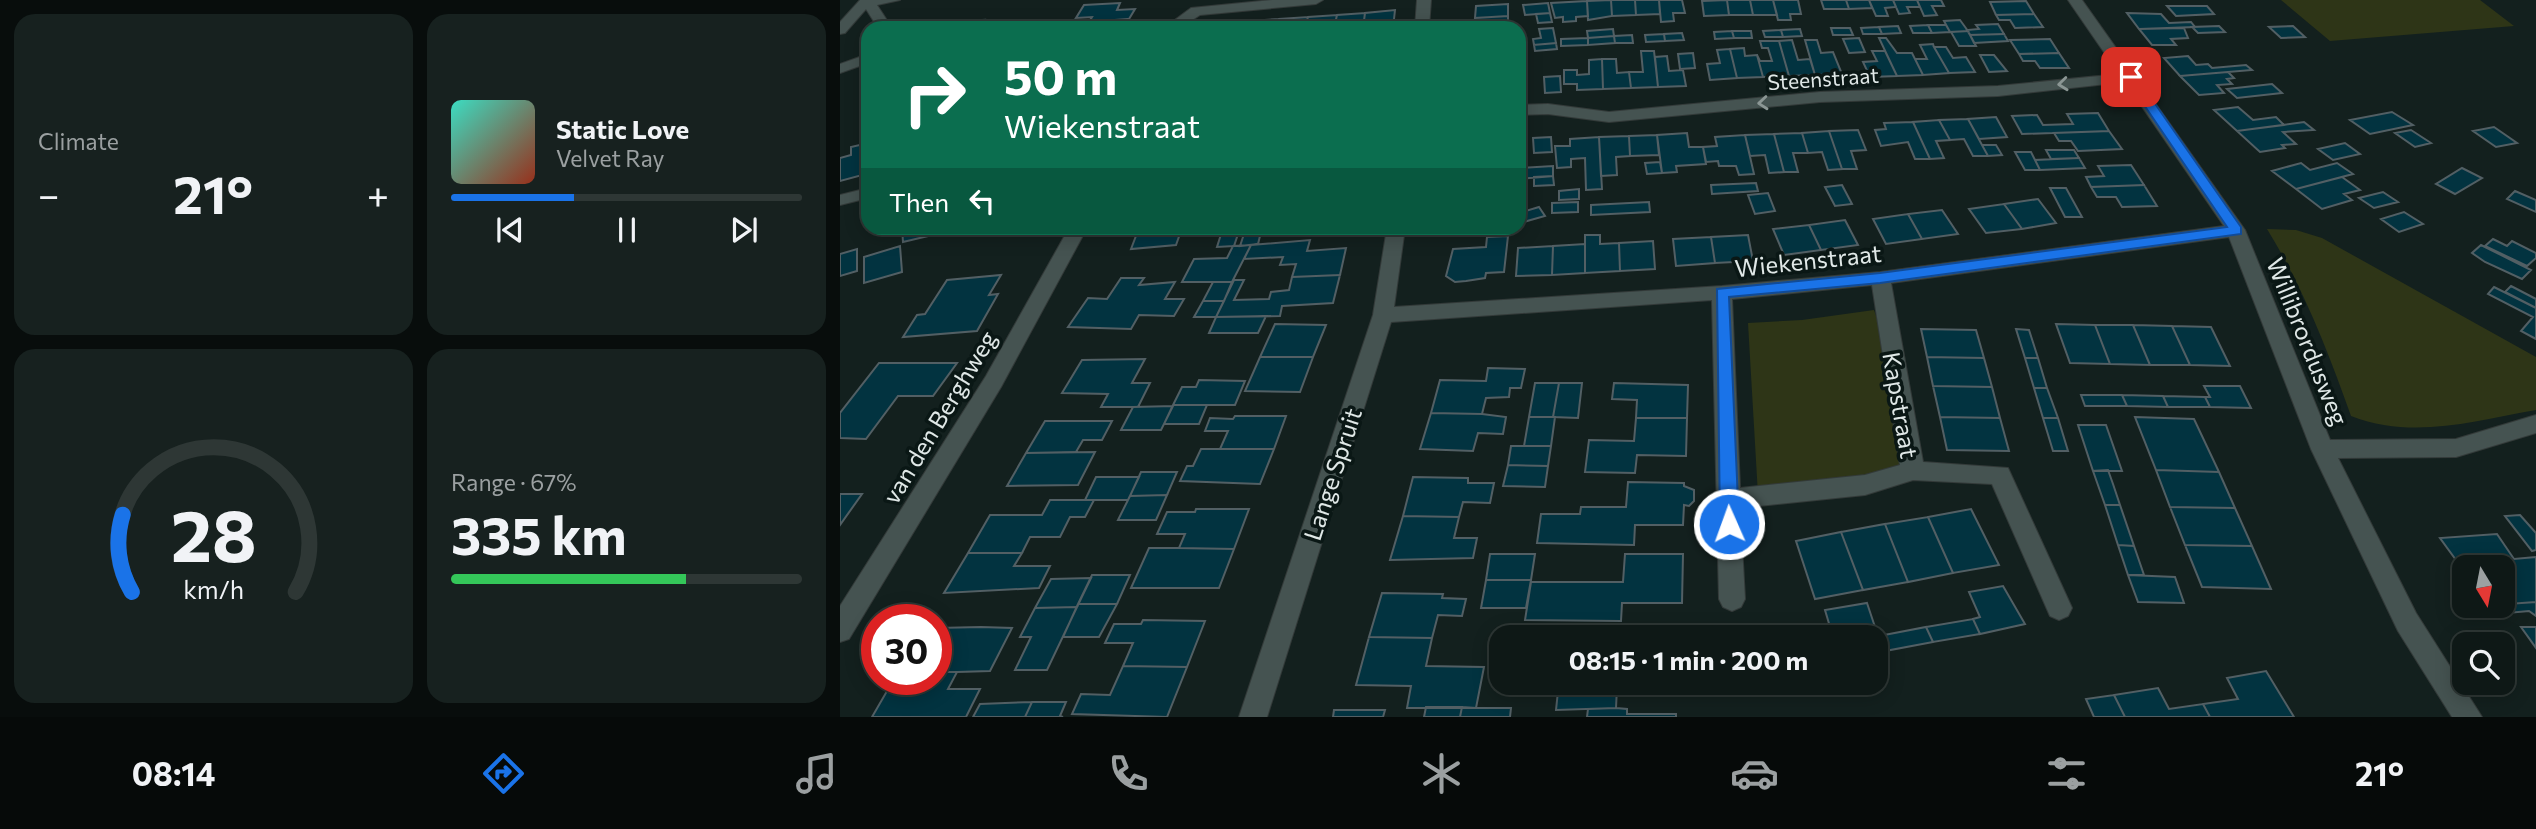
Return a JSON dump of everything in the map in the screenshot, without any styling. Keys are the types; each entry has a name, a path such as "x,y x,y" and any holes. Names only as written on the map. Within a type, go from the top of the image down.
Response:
{"street":[{"path":"840,30 868,1 893,0"},
{"path":"1179,21 1195,6 1316,0"},
{"path":"1422,21 1424,0"},
{"name":"Willibrordusweg","path":"2074,0 2131,77 2236,230 2322,449 2407,622 2468,717"},
{"path":"868,1 881,21"},
{"path":"840,69 861,61"},
{"name":"Steenstraat","path":"1526,110 1548,108 1609,117 1820,97 1997,91 2131,77"},
{"path":"840,200 861,195"},
{"name":"Wiekenstraat","path":"1383,315 1722,293 1880,278 2236,230"},
{"name":"van den Berghweg","path":"840,630 962,431 1074,235"},
{"name":"Lange Spruit","path":"1253,717 1383,315 1395,235"},
{"name":"Kapstraat","path":"1728,499 1865,485 1913,471 1880,278"},
{"path":"1722,293 1732,599"},
{"path":"2322,449 2456,448 2536,424"},
{"path":"1913,471 2000,475 2059,608"}],"green space":[{"path":"2281,0 2480,0 2514,26 2330,41"},
{"path":"2267,229 2296,230 2322,238 2536,357 2536,410 2466,423 2420,428 2374,423 2351,416 2314,320"},
{"path":"1874,310 1883,337 1906,468 1758,495 1748,323 1802,320"}],"building":[{"path":"1611,0 1635,0 1636,15 1612,16"},
{"path":"1611,0 1612,16 1588,20 1587,1"},
{"path":"1635,0 1659,0 1660,14 1636,15"},
{"path":"1659,0 1682,0 1685,13 1673,13 1674,21 1661,22"},
{"path":"1727,0 1729,15 1704,16 1702,1"},
{"path":"1727,0 1750,0 1753,15 1729,15"},
{"path":"1750,0 1773,0 1777,15 1753,15"},
{"path":"1773,0 1798,0 1801,14 1790,14 1791,20 1778,20"},
{"path":"1821,0 1846,0 1849,9 1824,9"},
{"path":"1846,0 1869,0 1872,8 1849,9"},
{"path":"1869,0 1893,0 1896,7 1885,8 1888,16 1876,16"},
{"path":"1893,0 1917,0 1920,7 1907,7 1910,13 1899,14"},
{"path":"1917,0 1941,0 1944,6 1932,6 1937,15 1924,16"},
{"path":"1587,1 1588,16 1563,22 1563,17 1555,18 1551,3"},
{"path":"2026,1 2034,14 1996,15 1990,2"},
{"path":"1120,3 1117,10 1135,9 1129,19 1090,21 1092,17 1076,18 1084,5"},
{"path":"1548,3 1550,13 1525,15 1523,5"},
{"path":"1508,4 1508,16 1475,18 1476,6"},
{"path":"2167,6 2207,6 2214,14 2176,16"},
{"path":"1395,10 1394,21 1364,21 1365,13"},
{"path":"1365,13 1364,21 1336,21 1337,15"},
{"path":"1550,13 1552,22 1538,23 1536,14"},
{"path":"2127,13 2161,14 2169,23 2191,22 2195,27 2139,29"},
{"path":"2034,14 2043,27 2015,28 2010,20 1999,20 1996,15"},
{"path":"1337,15 1336,21 1307,21 1308,17"},
{"path":"1508,16 1508,21 1475,21 1475,18"},
{"path":"1308,17 1307,21 1278,21"},
{"path":"1960,20 1968,31 1950,32 1944,21"},
{"path":"1998,24 2004,34 1970,35 1967,30 1979,29 1976,25"},
{"path":"1928,25 1932,33 1913,33 1910,26"},
{"path":"1928,25 1946,25 1950,32 1932,33"},
{"path":"1898,26 1901,33 1882,34 1879,27"},
{"path":"2219,26 2225,32 2198,33 2192,27"},
{"path":"2293,26 2305,37 2281,38 2269,27"},
{"path":"1879,27 1882,34 1863,34 1861,28"},
{"path":"1553,28 1556,43 1534,45 1533,39 1541,38 1539,29"},
{"path":"1831,28 1850,28 1853,35 1833,35"},
{"path":"2184,28 2188,38 2171,39 2176,45 2152,45 2139,29"},
{"path":"1613,29 1614,36 1588,38 1587,31"},
{"path":"1800,29 1802,36 1783,37 1781,30"},
{"path":"1781,30 1783,37 1765,37 1763,31"},
{"path":"1732,31 1734,38 1715,39 1714,32"},
{"path":"1732,31 1751,31 1752,38 1734,38"},
{"path":"1968,31 1976,46 1959,46 1951,32"},
{"path":"1682,33 1684,40 1665,41 1664,34"},
{"path":"1664,34 1665,41 1646,42 1645,35"},
{"path":"2004,34 2008,41 1974,43 1970,35"},
{"path":"1632,35 1633,43 1615,43 1614,36"},
{"path":"1614,36 1615,43 1588,45 1588,38"},
{"path":"1588,38 1588,45 1561,46 1561,39"},
{"path":"1859,38 1865,52 1849,53 1843,39"},
{"path":"1879,38 1886,38 1897,53 1912,53 1923,75 1897,76"},
{"path":"2050,39 2059,53 2019,54 2010,40"},
{"path":"1792,40 1798,60 1810,59 1815,75 1789,76 1779,41"},
{"path":"1805,40 1817,40 1821,53 1833,52 1842,74 1815,75"},
{"path":"1760,41 1779,41 1789,76 1763,77 1757,55 1760,61 1772,61 1768,48 1762,48"},
{"path":"1556,43 1557,49 1535,51 1534,45"},
{"path":"1933,44 1949,73 1923,75 1915,59 1927,59 1920,45"},
{"path":"1934,47 1946,47 1953,58 1966,57 1975,72 1949,73"},
{"path":"1744,48 1745,56 1757,55 1763,77 1737,78 1730,49"},
{"path":"1730,49 1737,78 1710,80 1707,64 1720,63 1717,50"},
{"path":"1641,51 1654,51 1658,87 1631,88 1629,72 1643,72"},
{"path":"1872,51 1885,51 1897,76 1870,77 1863,62 1877,61"},
{"path":"1693,53 1695,68 1680,69 1678,54"},
{"path":"2059,53 2069,68 2040,68 2035,61 2023,61 2019,54"},
{"path":"1980,55 1994,55 2007,71 1989,72"},
{"path":"1667,56 1669,71 1683,70 1686,86 1658,87 1655,57"},
{"path":"2188,56 2196,65 2208,64 2212,68 2246,65 2252,70 2180,76 2164,58"},
{"path":"1602,59 1603,89 1577,90 1577,84 1564,84 1564,70 1577,70 1577,75 1589,74 1589,60"},
{"path":"1602,59 1616,59 1617,73 1629,72 1631,88 1603,89"},
{"path":"2228,72 2234,78 2227,79 2232,84 2217,85 2224,93 2199,95 2180,76"},
{"path":"1560,76 1561,92 1545,93 1544,77"},
{"path":"2272,84 2282,93 2237,98 2227,89"},
{"path":"2238,107 2253,120 2276,117 2284,125 2237,131 2214,110"},
{"path":"2392,112 2413,125 2370,134 2350,120"},
{"path":"2098,113 2109,131 2022,134 2012,116 2037,115 2043,125 2073,124 2067,114"},
{"path":"1996,117 2007,137 1979,139 1968,119"},
{"path":"1968,119 1988,156 1973,156 1964,139 1950,140 1939,120"},
{"path":"1939,120 1950,140 1936,141 1944,158 1930,159 1913,122"},
{"path":"1913,122 1930,159 1915,159 1908,142 1881,146 1875,130 1886,129 1884,123"},
{"path":"2304,122 2314,130 2283,132 2296,144 2260,152 2237,131"},
{"path":"2494,127 2517,143 2496,147 2473,131"},
{"path":"1858,130 1866,150 1851,151 1857,169 1842,169 1829,131"},
{"path":"2411,130 2431,143 2415,147 2395,133"},
{"path":"1829,131 1842,169 1828,170 1822,152 1808,153 1802,133"},
{"path":"2109,131 2122,149 2078,151 2071,141 2059,141 2054,133"},
{"path":"1687,133 1689,147 1703,147 1706,164 1676,166 1677,172 1662,173 1657,135"},
{"path":"1802,133 1808,153 1793,153 1798,172 1784,172 1774,134"},
{"path":"1774,134 1784,172 1769,173 1765,155 1750,156 1745,135"},
{"path":"1657,135 1659,155 1630,156 1629,136"},
{"path":"1745,135 1754,174 1739,175 1736,166 1719,166 1718,161 1706,162 1703,147 1717,146 1715,137"},
{"path":"1629,136 1630,156 1616,157 1617,175 1601,176 1599,137"},
{"path":"1551,137 1552,152 1534,153 1533,138"},
{"path":"1599,137 1602,189 1586,190 1585,158 1571,159 1571,167 1557,168 1555,146 1570,146 1570,139"},
{"path":"2345,143 2360,154 2333,160 2318,149"},
{"path":"861,145 861,175 840,181 840,158 851,155 851,147"},
{"path":"1982,145 1996,145 2002,155 1988,156"},
{"path":"2046,150 2074,150 2079,158 2051,159"},
{"path":"2015,152 2031,152 2040,170 2025,170"},
{"path":"2079,158 2085,168 2040,170 2035,160"},
{"path":"1660,162 1662,173 1647,174 1645,163"},
{"path":"2301,163 2310,170 2337,163 2353,174 2296,189 2272,171"},
{"path":"2131,165 2144,185 2091,187 2086,177 2104,176 2098,166"},
{"path":"1553,166 1553,176 1526,178 1526,168"},
{"path":"2462,168 2482,178 2455,194 2436,184"},
{"path":"1553,176 1554,185 1534,186 1534,177"},
{"path":"2342,177 2360,190 2344,194 2352,200 2322,209 2296,189"},
{"path":"1756,183 1758,191 1712,194 1711,185"},
{"path":"1842,185 1852,204 1835,206 1825,187"},
{"path":"2144,185 2157,206 2122,207 2116,197 2097,197 2091,187"},
{"path":"2050,188 2066,188 2082,217 2065,217"},
{"path":"1579,189 1579,199 1559,200 1559,191"},
{"path":"2515,191 2536,200 2536,212 2507,199"},
{"path":"2383,192 2398,202 2374,208 2359,198"},
{"path":"1768,193 1775,211 1755,214 1748,195"},
{"path":"2038,199 2056,223 2022,229 2004,204"},
{"path":"1578,202 1578,212 1552,213 1552,203"},
{"path":"1649,202 1650,212 1591,215 1591,205"},
{"path":"2004,204 2022,229 1986,233 1969,209"},
{"path":"1539,207 1545,216 1526,221 1526,211"},
{"path":"1942,210 1958,234 1922,239 1908,214"},
{"path":"2404,212 2423,224 2399,232 2381,219"},
{"path":"1908,214 1922,239 1886,244 1873,219"},
{"path":"1845,220 1858,245 1821,250 1809,225"},
{"path":"1809,225 1821,250 1784,255 1773,229"},
{"path":"902,235 932,235 903,242"},
{"path":"1136,235 1180,235 1176,245 1131,249"},
{"path":"1221,235 1238,235 1234,246 1217,247"},
{"path":"1244,235 1260,235 1258,244 1240,246"},
{"path":"1585,235 1600,235 1600,244 1619,243 1620,271 1585,273"},
{"path":"1748,235 1753,261 1715,263 1711,237"},
{"path":"1508,236 1504,272 1486,273 1485,278 1455,282 1446,276 1453,249 1486,247 1487,237"},
{"path":"1711,237 1715,263 1676,266 1673,239"},
{"path":"2493,239 2507,246 2512,241 2536,253 2536,258 2527,266 2485,246"},
{"path":"1310,240 1307,251 1346,248 1340,275 1292,277 1296,264 1280,265 1283,257 1244,259 1251,245"},
{"path":"1653,241 1655,269 1620,271 1619,243"},
{"path":"1585,244 1585,273 1552,275 1553,246"},
{"path":"1251,245 1232,282 1182,282 1194,259 1227,258 1233,246"},
{"path":"2481,245 2531,270 2522,279 2485,262 2472,253"},
{"path":"900,246 902,272 864,283 864,257"},
{"path":"1553,246 1552,275 1516,276 1518,248"},
{"path":"857,249 857,271 840,276 840,254"},
{"path":"1001,275 989,295 998,294 977,331 903,337 917,315 925,314 947,280"},
{"path":"1340,275 1333,303 1282,306 1280,316 1216,317 1234,280 1244,280 1234,300 1269,299 1271,292 1289,290 1292,277"},
{"path":"1121,278 1144,278 1139,285 1175,282 1165,299 1184,299 1174,316 1139,315 1131,329 1068,327 1088,298 1107,299"},
{"path":"1213,282 1232,282 1224,301 1203,301"},
{"path":"2511,286 2536,299 2536,308 2505,292"},
{"path":"2494,287 2536,308 2536,339 2521,331 2533,317 2488,294"},
{"path":"1203,301 1224,301 1216,317 1194,317"},
{"path":"1266,316 1258,333 1209,333 1216,317"},
{"path":"1275,324 1326,325 1313,357 1260,357"},
{"path":"2056,324 2095,325 2110,364 2070,363"},
{"path":"2095,325 2133,325 2150,365 2110,364"},
{"path":"2133,325 2172,326 2190,365 2150,365"},
{"path":"2172,326 2211,327 2230,366 2190,365"},
{"path":"1921,329 1976,330 1984,358 1927,357"},
{"path":"2016,329 2029,330 2038,358 2025,358"},
{"path":"1260,357 1313,357 1300,392 1245,391"},
{"path":"1927,357 1984,358 1992,387 1933,386"},
{"path":"2025,358 2038,358 2047,388 2034,388"},
{"path":"1145,359 1132,383 1150,383 1138,407 1101,407 1108,394 1062,393 1082,360"},
{"path":"879,363 957,363 933,396 898,396 866,439 840,438 840,413"},
{"path":"1488,368 1525,369 1521,388 1510,388 1509,397 1486,398 1482,414 1431,413 1440,380 1486,381"},
{"path":"1199,380 1245,381 1235,405 1173,405 1182,387 1196,387"},
{"path":"1535,383 1559,383 1553,417 1529,417"},
{"path":"1559,383 1582,383 1578,418 1553,417"},
{"path":"1614,383 1688,385 1687,418 1636,418 1637,400 1612,399"},
{"path":"1933,386 1992,387 2000,418 1940,417"},
{"path":"2204,386 2240,386 2251,408 2210,407 2205,397 2210,397"},
{"path":"2034,388 2047,388 2058,418 2043,418"},
{"path":"2081,395 2122,395 2127,406 2085,406"},
{"path":"2122,395 2163,396 2168,407 2127,406"},
{"path":"2163,396 2205,397 2210,407 2168,407"},
{"path":"1173,405 1207,405 1199,424 1164,424"},
{"path":"1173,406 1161,430 1121,430 1133,407"},
{"path":"1431,413 1506,417 1503,434 1478,433 1473,451 1420,449"},
{"path":"1235,416 1286,416 1274,449 1220,449 1228,431 1205,431 1210,418 1233,419"},
{"path":"1529,417 1555,417 1551,446 1524,446"},
{"path":"1940,417 2000,418 2009,451 1947,450"},
{"path":"2135,417 2194,419 2219,472 2156,470"},
{"path":"1636,418 1687,418 1686,456 1637,455 1635,473 1585,472 1589,440 1634,441"},
{"path":"2043,418 2058,418 2068,451 2053,451"},
{"path":"1045,421 1112,421 1102,440 1083,440 1076,452 1026,453"},
{"path":"2078,425 2106,425 2122,471 2093,471"},
{"path":"1511,446 1551,446 1548,466 1508,465"},
{"path":"1201,449 1274,449 1260,484 1180,481 1187,466 1193,466"},
{"path":"1095,452 1078,485 1007,486 1026,453"},
{"path":"1508,465 1548,466 1545,487 1503,486"},
{"path":"2108,470 2120,505 2105,505 2093,471"},
{"path":"2156,470 2219,472 2235,508 2170,507"},
{"path":"1141,472 1177,472 1167,495 1130,496"},
{"path":"1096,477 1139,477 1128,500 1085,500"},
{"path":"1413,477 1468,478 1468,483 1494,483 1490,503 1463,502 1459,517 1403,516"},
{"path":"1628,482 1684,483 1684,486 1694,490 1694,501 1689,506 1684,505 1683,525 1635,525 1634,545 1537,543 1541,514 1580,514 1581,507 1626,507"},
{"path":"840,494 862,494 840,525"},
{"path":"1167,495 1156,520 1118,520 1130,496"},
{"path":"1050,500 1094,500 1085,517 1070,517 1060,537 1030,537 1022,553 968,553 990,515 1042,515"},
{"path":"2105,505 2120,505 2134,546 2118,545"},
{"path":"2170,507 2235,508 2252,546 2185,545"},
{"path":"1196,509 1249,509 1234,549 1179,548 1185,534 1157,534 1167,512 1195,512"},
{"path":"1971,509 1999,565 1953,573 1928,517"},
{"path":"2520,515 2536,533 2536,550 2532,551 2505,516"},
{"path":"1403,516 1459,517 1454,538 1477,538 1473,558 1390,560"},
{"path":"1928,517 1953,573 1908,582 1885,524"},
{"path":"1885,524 1908,582 1863,590 1841,532"},
{"path":"1841,532 1863,590 1815,599 1796,541"},
{"path":"2497,534 2511,555 2452,555 2440,538"},
{"path":"2118,545 2134,546 2144,575 2128,575"},
{"path":"2185,545 2252,546 2271,589 2202,587"},
{"path":"1149,548 1234,549 1219,588 1131,588"},
{"path":"968,553 1022,553 1014,566 1050,566 1039,588 944,593"},
{"path":"1490,554 1535,554 1531,580 1486,580"},
{"path":"1625,554 1683,554 1682,603 1622,603 1621,621 1525,620 1531,582 1623,582"},
{"path":"2536,557 2536,602 2515,604 2515,559"},
{"path":"1092,575 1130,575 1117,604 1078,604"},
{"path":"2128,575 2175,577 2184,603 2138,602"},
{"path":"1091,578 1077,607 1035,608 1051,579"},
{"path":"1486,580 1531,580 1526,608 1481,608"},
{"path":"2003,586 2025,624 1980,634 1973,619 1980,617 1969,592"},
{"path":"1382,593 1443,594 1442,598 1466,599 1462,616 1438,615 1432,638 1369,637"},
{"path":"2536,602 2536,616 2529,611 2515,612 2515,604"},
{"path":"1867,603 1874,625 1829,625 1825,610"},
{"path":"1078,604 1117,604 1099,637 1063,637"},
{"path":"1077,607 1047,670 1015,670 1031,637 1020,637 1035,608"},
{"path":"1973,619 1980,634 1933,642 1926,627"},
{"path":"1143,620 1205,621 1187,667 1123,666 1133,643 1105,643 1114,624 1141,624"},
{"path":"1926,627 1933,642 1888,650 1888,634"},
{"path":"2521,627 2536,627 2536,648"},
{"path":"952,628 1012,628 990,671 952,672"},
{"path":"1369,637 1432,638 1426,666 1484,667 1476,708 1407,708 1411,686 1356,685"},
{"path":"1123,666 1187,667 1167,717 1072,714 1081,694 1110,695"},
{"path":"2266,671 2294,717 2210,717 2203,704 2238,699 2227,678"},
{"path":"2158,688 2169,709 2203,704 2210,717 2125,717 2114,695"},
{"path":"952,689 980,689 966,717 872,717 885,695 952,695"},
{"path":"1558,695 1617,695 1616,708 1556,710"},
{"path":"2114,695 2125,717 2094,717 2086,699"},
{"path":"1032,702 1066,702 1060,716 1063,717 1025,717"},
{"path":"1032,702 1025,717 973,717 980,704"},
{"path":"1426,707 1462,707 1460,717 1424,717"},
{"path":"1462,707 1511,708 1510,717 1460,717"},
{"path":"1588,709 1627,709 1627,714 1676,714 1676,717 1587,717"},
{"path":"1334,710 1385,710 1383,717 1333,717"}],"route":[{"path":"1729,524 1722,293 1880,278 2236,230 2131,77"}]}
